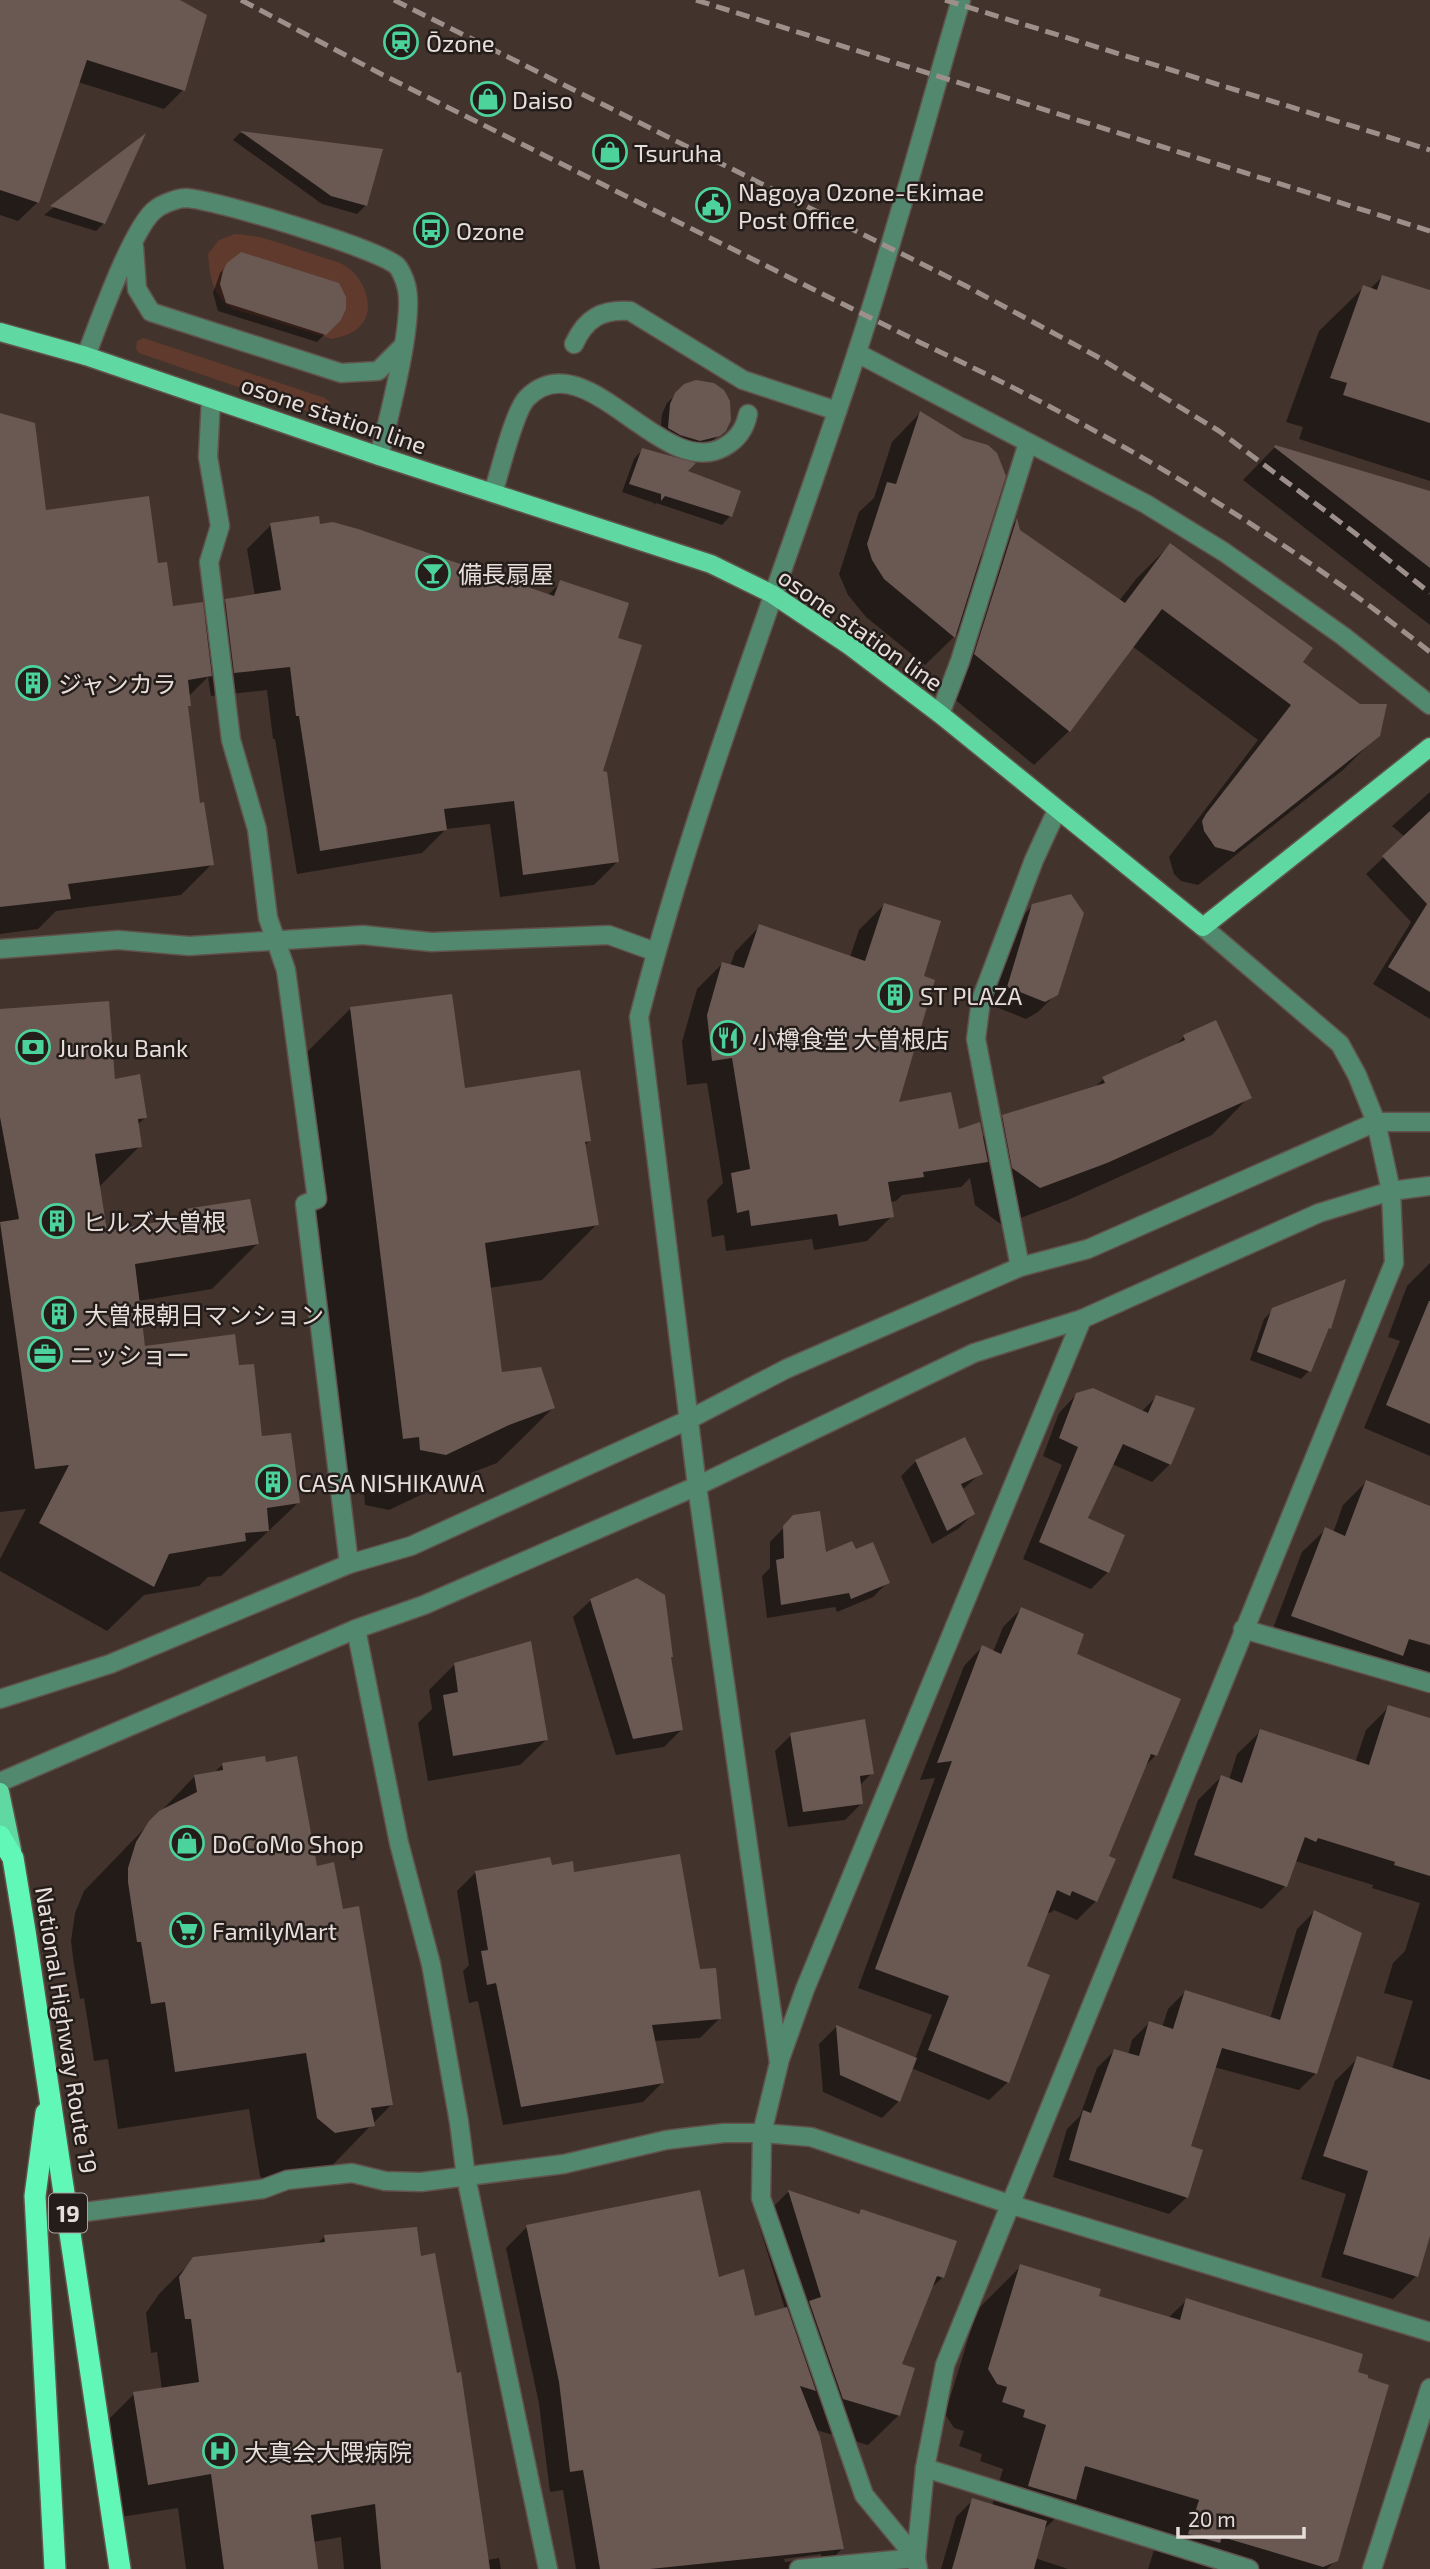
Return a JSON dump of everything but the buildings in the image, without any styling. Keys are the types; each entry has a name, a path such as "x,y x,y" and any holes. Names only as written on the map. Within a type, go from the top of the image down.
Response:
{"highway":[{"name":"National Highway Route 19","path":"0,1836 13,1858 69,2214 120,2569"},
{"path":"49,2086 35,2196 55,2569"}],"main road":[{"name":"osone station line","path":"0,332 86,356 379,456 711,564 772,594 850,646 940,714 1203,927"},
{"path":"1203,927 1430,747"},
{"path":"0,1792 13,1858"}],"street":[{"path":"779,2063 688,1420 639,1017 656,952 772,594 857,353 961,0"},
{"path":"86,356 139,230 156,209 183,198 205,200 273,219 363,249 397,265 406,284 410,308 379,456"},
{"path":"133,242 136,289 151,312 341,373 378,371 402,347"},
{"path":"574,344 580,330 600,314 613,310 630,311 743,380 837,411"},
{"path":"857,353 1146,504 1224,552 1343,636 1430,705"},
{"path":"493,493 525,400 540,388 561,383 580,387 671,443 693,452 715,452 735,441 746,424 748,414"},
{"path":"211,398 208,457 220,526 209,562 231,740 257,828 268,918 286,970 317,1199 305,1204 349,1564"},
{"path":"940,714 960,661 1028,443"},
{"path":"1020,1267 976,1039 981,1000 1034,860 1057,810"},
{"path":"917,2563 925,2468 945,2365 1394,1263 1391,1191 1376,1122 1357,1074 1340,1044 1203,927"},
{"path":"0,949 118,940 189,946 363,935 431,942 609,936 656,952"},
{"path":"0,1699 110,1664 349,1564 411,1546 688,1420 786,1369 1020,1267 1088,1249 1376,1122 1430,1122"},
{"path":"0,1782 356,1629 424,1605 697,1486 974,1353 1082,1319 1319,1213 1391,1191 1430,1186"},
{"path":"917,2563 864,2495 761,2198 762,2133 779,2063 805,1989 1082,1319"},
{"path":"356,1629 399,1843 431,1964 466,2177 548,2569"},
{"path":"1243,1629 1430,1684"},
{"path":"69,2214 263,2189 287,2180 352,2173 385,2181 421,2182 466,2177 564,2164 666,2140 724,2133 811,2137 1009,2204 1430,2332"},
{"path":"1372,2569 1430,2388"},
{"path":"925,2468 1249,2569"},
{"path":"799,2569 917,2563"}],"shaded area":[{"path":"235,234 275,241 350,269 361,282 367,298 364,321 350,333 332,339 233,309 216,292 208,254 219,240"},
{"path":"143,338 325,398 330,402 330,409 322,416 139,353 136,349 137,341"}],"railway":[{"path":"241,0 383,75 1055,409 1184,482 1248,522 1310,563 1430,652"},
{"path":"394,0 966,286 1096,356 1219,431 1430,593"},
{"path":"696,0 1430,231"},
{"path":"945,0 1430,150"}],"place":[{"name":"Ōzone","path":"401,42"},
{"name":"Daiso","path":"488,99"},
{"name":"Tsuruha","path":"610,152"},
{"name":"Nagoya Ozone-Ekimae Post Office","path":"713,205"},
{"name":"Ozone","path":"431,230"},
{"name":"備長扇屋","path":"433,573"},
{"name":"ジャンカラ","path":"33,683"},
{"name":"ST PLAZA","path":"895,995"},
{"name":"小樽食堂 大曽根店","path":"728,1038"},
{"name":"Juroku Bank","path":"33,1047"},
{"name":"ヒルズ大曽根","path":"57,1221"},
{"name":"大曽根朝日マンション","path":"59,1314"},
{"name":"ニッショー","path":"45,1354"},
{"name":"CASA NISHIKAWA","path":"273,1482"},
{"name":"DoCoMo Shop","path":"187,1843"},
{"name":"FamilyMart","path":"187,1930"},
{"name":"大真会大隈病院","path":"220,2451"}]}
